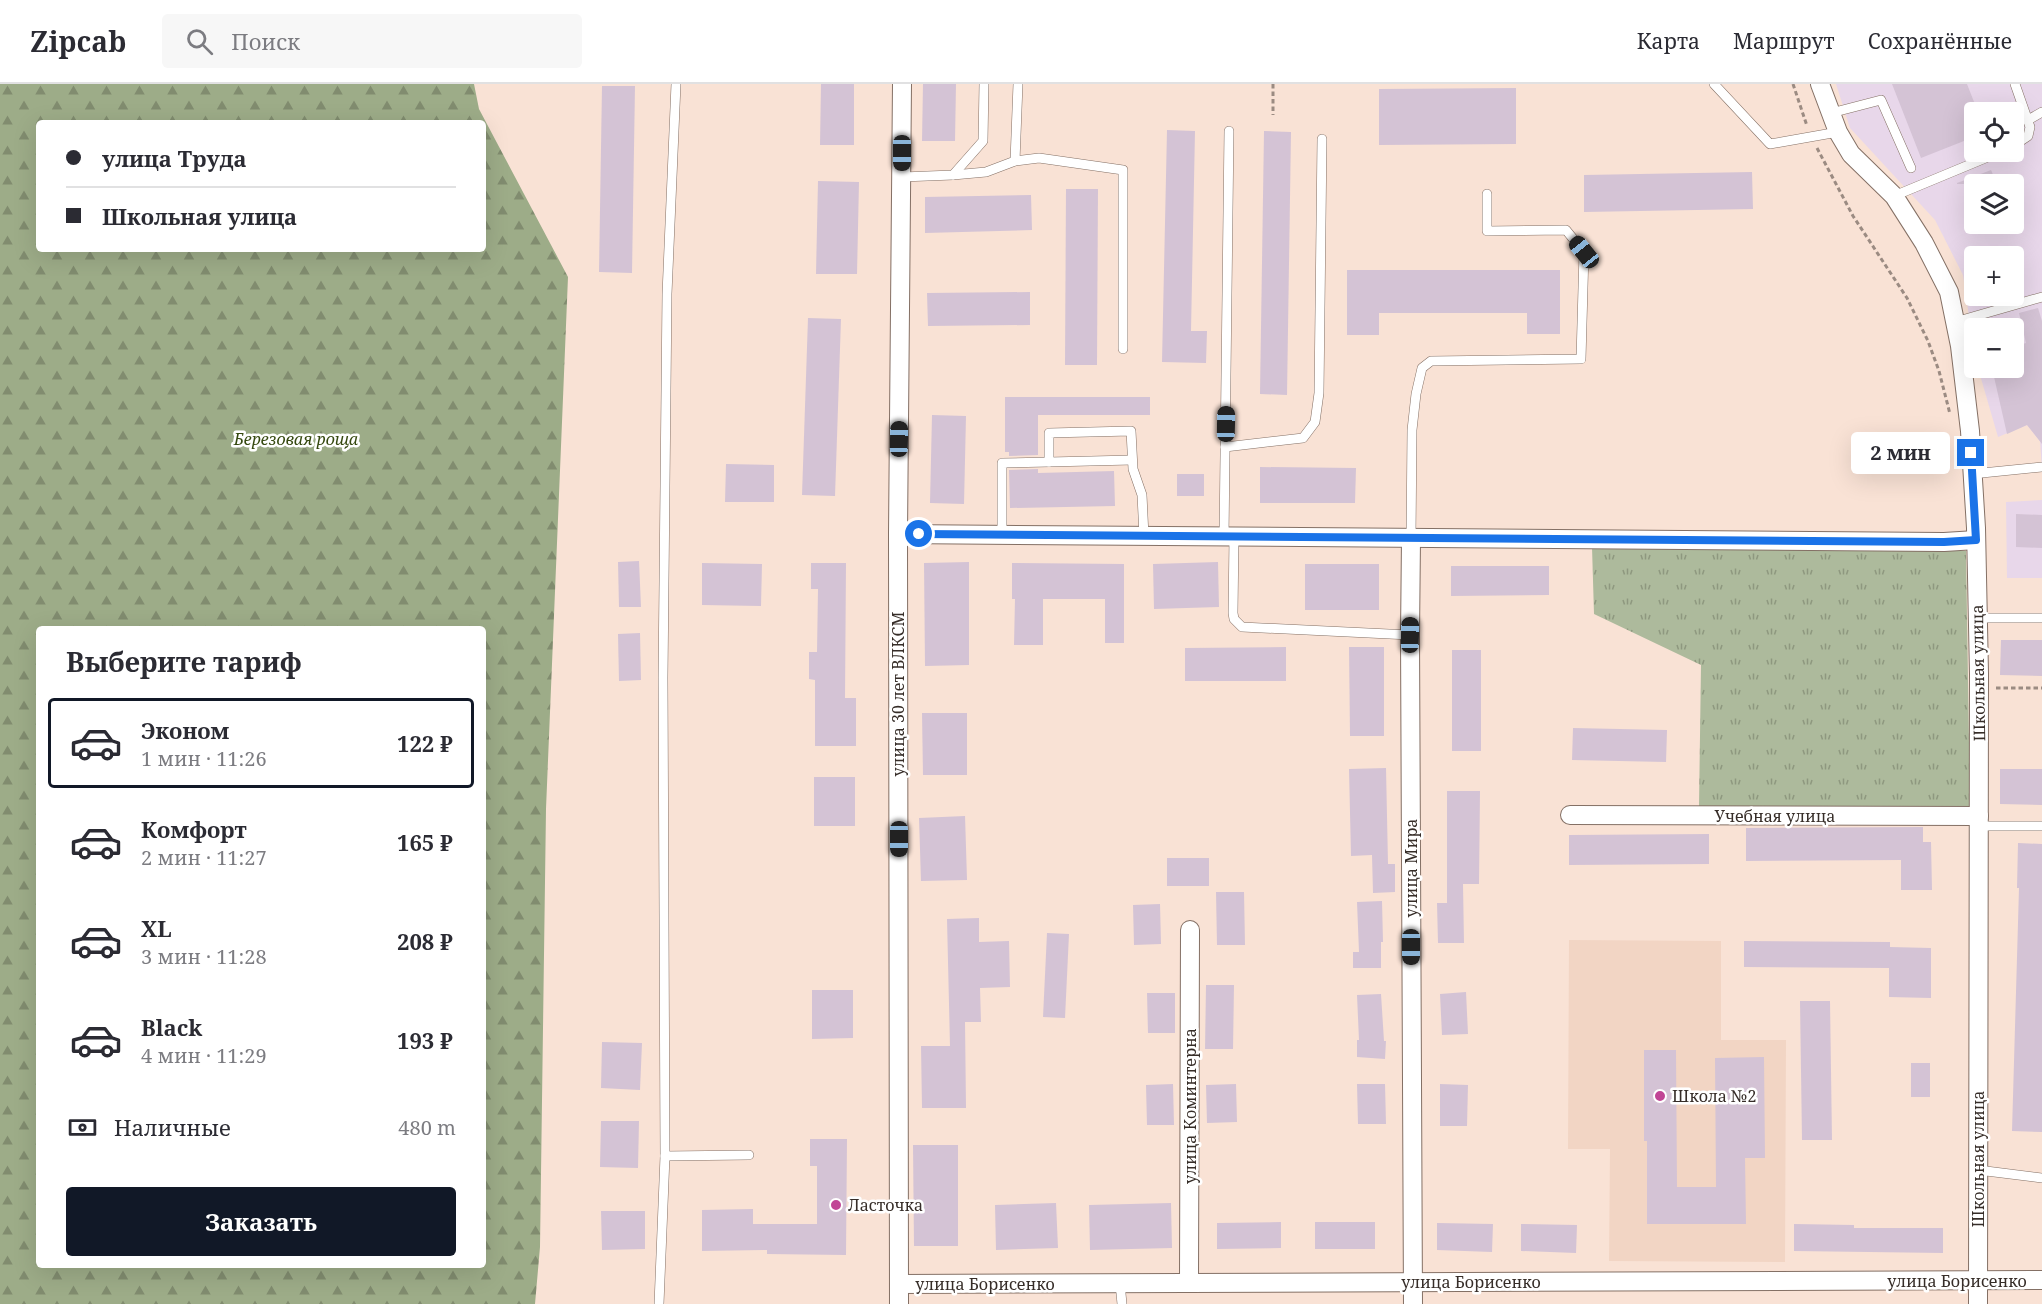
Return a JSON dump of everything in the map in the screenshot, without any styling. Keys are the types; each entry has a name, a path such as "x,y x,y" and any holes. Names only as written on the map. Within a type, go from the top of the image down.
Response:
{"street":[{"name":"улица 30 лет ВЛКСМ","path":"899,1304 898,534 902,84"},
{"name":"Школьная улица","path":"1820,84 1838,132 1851,154 1894,196 1924,243 1949,292 1961,357 1972,474 1978,618 1978,1304"},
{"path":"898,534 1944,542 1976,540"},
{"name":"улица Мира","path":"1411,539 1413,1304"},
{"name":"Учебная улица","path":"1570,815 1979,821"},
{"name":"улица Коминтерна","path":"1190,1283 1191,930"},
{"name":"улица Борисенко","path":"899,1284 2042,1280"}],"lane":[{"path":"658,1304 665,1156 663,678 667,294 676,84"},
{"path":"953,175 983,141 984,84"},
{"path":"1015,161 1018,84"},
{"path":"1714,84 1770,144 1838,132"},
{"path":"2015,84 2030,127 2028,136 2024,139"},
{"path":"1831,113 1881,100 1911,168"},
{"path":"2028,120 2042,112"},
{"path":"1229,131 1225,447 1234,619 1242,627 1410,635"},
{"path":"1225,447 1304,438 1315,422 1319,393 1322,139"},
{"path":"902,177 986,172 1015,161 1039,158 1123,170 1123,349"},
{"path":"1894,196 1976,162"},
{"path":"1411,539 1412,430 1422,368 1431,361 1581,359 1584,252 1566,230 1487,231 1486,194"},
{"path":"1955,322 2042,297"},
{"path":"1049,462 1049,433 1131,431 1133,469 1142,495 1144,536"},
{"path":"1002,535 1002,463 1132,460"},
{"path":"1972,474 2042,467"},
{"path":"1978,618 2042,618"},
{"path":"1979,821 2042,826"},
{"path":"665,1156 749,1155"},
{"path":"1978,1170 2042,1178"},
{"path":"1120,1283 1122,1304"}],"path":[{"path":"1273,84 1273,115"},
{"path":"1793,84 1811,137 1853,216 1907,298 1928,341 1939,371 1952,423"},
{"path":"1979,687 2042,688"}],"shaded area":[{"path":"1836,84 2042,84 2042,469 2040,441 2027,425 1998,437 1981,378 2024,378 2024,318 1969,318 1967,306 2024,306 2024,246 1964,246 1964,282 1963,275 1935,220 1850,128"},
{"path":"2042,500 2042,578 2007,578 2006,502"},
{"path":"1569,940 1721,941 1721,1040 1786,1040 1785,1262 1609,1261 1610,1149 1568,1149"}],"green space":[{"name":"Березовая роща","path":"0,84 474,84 479,109 485,120 36,120 36,252 486,252 486,122 568,277 546,809 540,1247 535,1304 0,1304"},
{"path":"1592,547 1966,551 1970,807 1699,807 1701,665 1594,614"}],"building":[{"path":"821,84 854,84 854,145 820,145"},
{"path":"923,84 956,84 955,141 922,141"},
{"path":"1892,84 1967,84 1974,102 1964,102 1964,141 1921,158"},
{"path":"602,86 635,86 632,273 599,272"},
{"path":"1516,88 1516,144 1379,145 1379,89"},
{"path":"1167,130 1195,131 1191,331 1207,331 1206,363 1162,362"},
{"path":"1264,131 1291,132 1287,395 1260,394"},
{"path":"1991,170 1993,174 1981,174"},
{"path":"1752,172 1753,209 1584,212 1584,175"},
{"path":"818,181 859,182 857,274 816,274"},
{"path":"1066,189 1098,189 1097,365 1065,365"},
{"path":"1031,195 1032,230 925,233 925,197"},
{"path":"1347,270 1560,270 1560,334 1527,334 1527,313 1379,313 1379,335 1347,335"},
{"path":"1030,292 1030,325 928,326 927,293"},
{"path":"2038,308 2042,321 2042,444 2027,425 2007,434 1994,378 2024,378 2024,344 2026,343 2024,318 2020,318 2019,313"},
{"path":"808,318 841,319 835,496 802,495"},
{"path":"1005,397 1150,397 1150,415 1038,415 1038,455 1009,456 1009,452 1005,452"},
{"path":"932,415 966,416 964,504 930,503"},
{"path":"726,464 774,465 774,502 725,502"},
{"path":"1260,467 1356,468 1355,503 1260,503"},
{"path":"1038,469 1038,473 1114,471 1115,506 1010,508 1009,470"},
{"path":"1177,474 1204,474 1204,496 1177,496"},
{"path":"2016,514 2042,515 2042,548 2016,547"},
{"path":"639,561 641,607 619,607 618,562"},
{"path":"969,562 969,665 925,666 924,563"},
{"path":"1218,562 1219,607 1154,609 1153,564"},
{"path":"702,563 762,564 761,606 702,605"},
{"path":"811,563 846,563 845,698 856,698 856,746 815,746 815,680 809,679 809,652 817,652 818,589 811,589"},
{"path":"1012,563 1124,564 1124,643 1105,643 1105,599 1043,599 1043,645 1014,645 1015,599 1012,599"},
{"path":"1305,564 1379,564 1379,610 1305,610"},
{"path":"1451,566 1549,566 1549,595 1451,596"},
{"path":"640,633 641,680 619,681 618,634"},
{"path":"2001,640 2042,640 2042,676 2000,675"},
{"path":"1286,647 1286,681 1185,681 1185,648"},
{"path":"1349,647 1384,647 1384,736 1350,736"},
{"path":"1452,650 1481,650 1481,751 1452,751"},
{"path":"922,713 967,713 967,775 923,775"},
{"path":"1573,728 1667,730 1666,762 1572,760"},
{"path":"1386,768 1388,864 1395,864 1395,892 1373,893 1372,855 1351,856 1349,769"},
{"path":"2000,769 2042,769 2042,805 2000,804"},
{"path":"814,777 855,777 855,826 814,826"},
{"path":"1447,791 1480,791 1479,884 1463,884 1464,943 1438,943 1437,903 1447,903"},
{"path":"965,816 967,880 921,881 919,818"},
{"path":"1923,827 1923,842 1931,842 1932,890 1901,890 1901,860 1746,861 1746,828"},
{"path":"1709,834 1709,864 1569,865 1569,835"},
{"path":"2018,843 2042,844 2042,1132 2012,1131 2019,888 2017,888"},
{"path":"1167,858 1209,858 1209,886 1167,886"},
{"path":"1216,892 1244,892 1245,945 1217,945"},
{"path":"1382,901 1381,968 1353,968 1353,952 1359,952 1357,902"},
{"path":"1160,904 1161,944 1134,945 1133,905"},
{"path":"979,918 979,942 1009,941 1010,987 980,988 981,1022 965,1022 966,1108 922,1108 921,1046 950,1046 947,919"},
{"path":"1047,933 1069,934 1065,1018 1043,1017"},
{"path":"1744,941 1890,942 1890,947 1931,948 1931,998 1889,997 1889,968 1744,967"},
{"path":"1206,985 1234,985 1233,1049 1205,1049"},
{"path":"812,990 853,990 853,1038 812,1039"},
{"path":"1466,992 1468,1034 1442,1035 1440,994"},
{"path":"1147,993 1175,993 1175,1033 1148,1033"},
{"path":"1381,994 1384,1041 1386,1041 1385,1059 1357,1057 1357,1040 1359,1040 1357,995"},
{"path":"1800,1001 1830,1001 1832,1140 1802,1140"},
{"path":"602,1042 642,1043 640,1090 601,1088"},
{"name":"Школа №2","path":"1644,1050 1676,1050 1677,1187 1716,1187 1715,1058 1764,1057 1765,1158 1745,1158 1746,1224 1647,1224"},
{"path":"1911,1063 1930,1063 1930,1097 1911,1097"},
{"path":"1173,1084 1174,1125 1147,1125 1146,1085"},
{"path":"1236,1084 1237,1122 1207,1123 1206,1085"},
{"path":"1357,1084 1385,1084 1386,1124 1358,1124"},
{"path":"1440,1084 1468,1085 1467,1126 1440,1126"},
{"path":"601,1121 639,1121 638,1168 600,1167"},
{"path":"810,1139 847,1139 846,1255 767,1254 767,1250 702,1251 702,1210 753,1209 753,1224 817,1224 817,1166 810,1166"},
{"path":"913,1145 958,1145 958,1246 914,1246"},
{"path":"1056,1203 1058,1248 996,1250 995,1205"},
{"path":"1171,1203 1172,1248 1090,1250 1089,1205"},
{"path":"601,1211 645,1211 645,1249 602,1250"},
{"path":"1281,1222 1281,1248 1217,1249 1217,1223"},
{"path":"1315,1222 1375,1222 1375,1249 1315,1249"},
{"path":"1437,1223 1493,1224 1492,1252 1437,1250"},
{"path":"1521,1224 1577,1225 1576,1253 1521,1251"},
{"path":"1794,1224 1854,1225 1854,1228 1943,1228 1943,1253 1794,1251"}],"place":[{"name":"Школа №2","path":"1660,1096"},
{"name":"Ласточка","path":"836,1205"}],"route":[{"path":"919,534 1944,542 1976,540 1971,453"}]}
